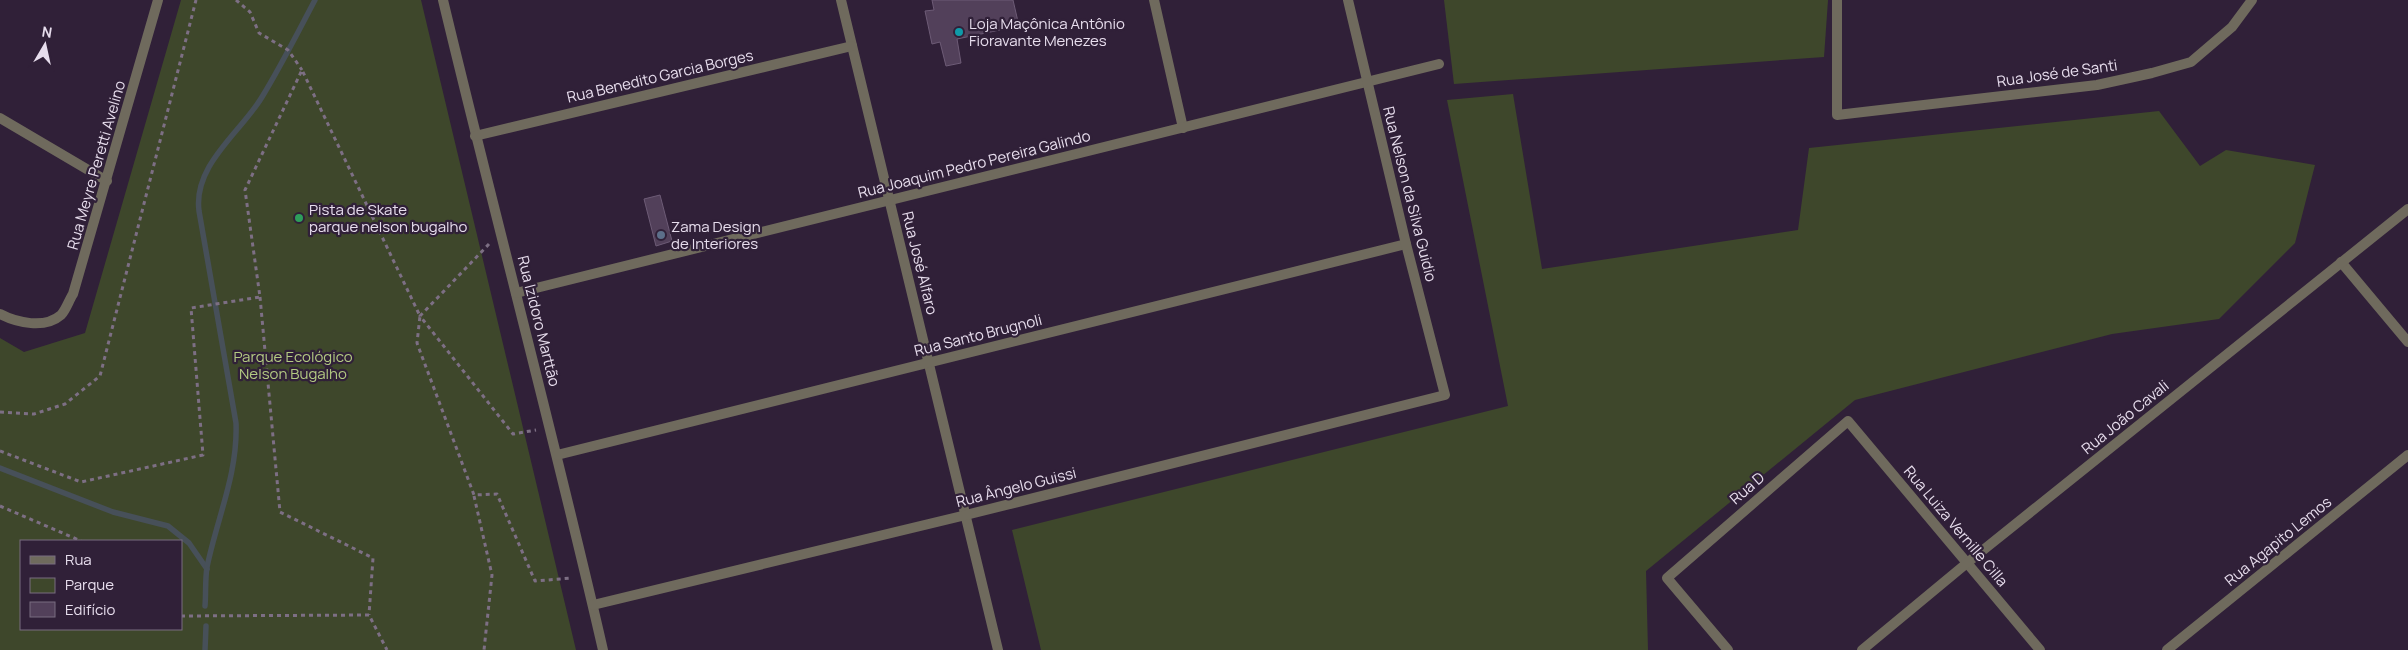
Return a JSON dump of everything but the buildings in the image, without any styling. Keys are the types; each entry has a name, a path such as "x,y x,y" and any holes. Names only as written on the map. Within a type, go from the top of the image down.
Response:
{"street":[{"name":"Rua Meyre Peretti Avelino","path":"0,314 26,323 41,324 60,315 73,294 108,181 158,0"},
{"name":"Rua Izidoro Marttão","path":"443,0 475,136 557,455 603,650"},
{"name":"Rua José Alfaro","path":"841,0 998,650"},
{"path":"1154,0 1183,128"},
{"name":"Rua Nelson da Silva Guidio","path":"1348,0 1406,244 1445,395"},
{"name":"Rua José de Santi","path":"1837,0 1837,115 2098,85 2152,73 2191,62 2232,27 2252,0"},
{"name":"Rua Benedito Garcia Borges","path":"475,136 852,46"},
{"name":"Rua Joaquim Pedro Pereira Galindo","path":"516,293 1439,64"},
{"path":"0,118 108,181"},
{"name":"Rua João Cavali","path":"1862,650 1967,562 2408,209"},
{"name":"Rua Santo Brugnoli","path":"557,455 1406,244"},
{"path":"2342,262 2408,342"},
{"name":"Rua Ângelo Guissi","path":"593,605 966,515 1445,395"},
{"name":"Rua Luiza Vernille Cilla","path":"1848,420 2040,650"},
{"name":"Rua D","path":"1728,650 1666,578 1848,420"},
{"name":"Rua Agapito Lemos","path":"2166,650 2408,455"}],"path":[{"path":"0,412 34,414 65,404 100,376 196,0"},
{"path":"236,0 250,12 259,33 288,50 302,70 420,316 514,434 550,428"},
{"path":"302,70 245,190 260,297 280,512 373,558 369,615 387,650"},
{"path":"484,650 492,575 474,495 417,344 420,316 500,233"},
{"path":"0,450 81,482 203,454 190,308 260,297"},
{"path":"474,495 497,494 535,581 586,576"},
{"path":"0,506 79,540"},
{"path":"182,616 369,615"}],"green space":[{"name":"Parque Ecológico Nelson Bugalho","path":"181,0 421,0 576,650 0,650 0,338 24,352 85,333"},
{"path":"1444,0 1828,0 1824,57 1454,84"},
{"path":"1513,94 1542,269 1798,230 1809,148 2159,111 2200,166 2226,150 2315,165 2295,243 2219,319 2112,334 1855,400 1646,571 1648,650 1041,650 1012,530 1508,406 1447,100"}],"waterway":[{"path":"205,606 207,567 234,460 236,423 199,211 199,194 203,179 211,164 262,97 315,0"},
{"path":"0,468 113,512 168,526 189,543 207,569"},
{"path":"205,650 206,626"}],"place":[{"name":"Loja Maçônica Antônio Fioravante Menezes","path":"959,32"},
{"name":"Pista de Skate parque nelson bugalho","path":"299,218"},
{"name":"Zama Design de Interiores","path":"661,235"}]}
